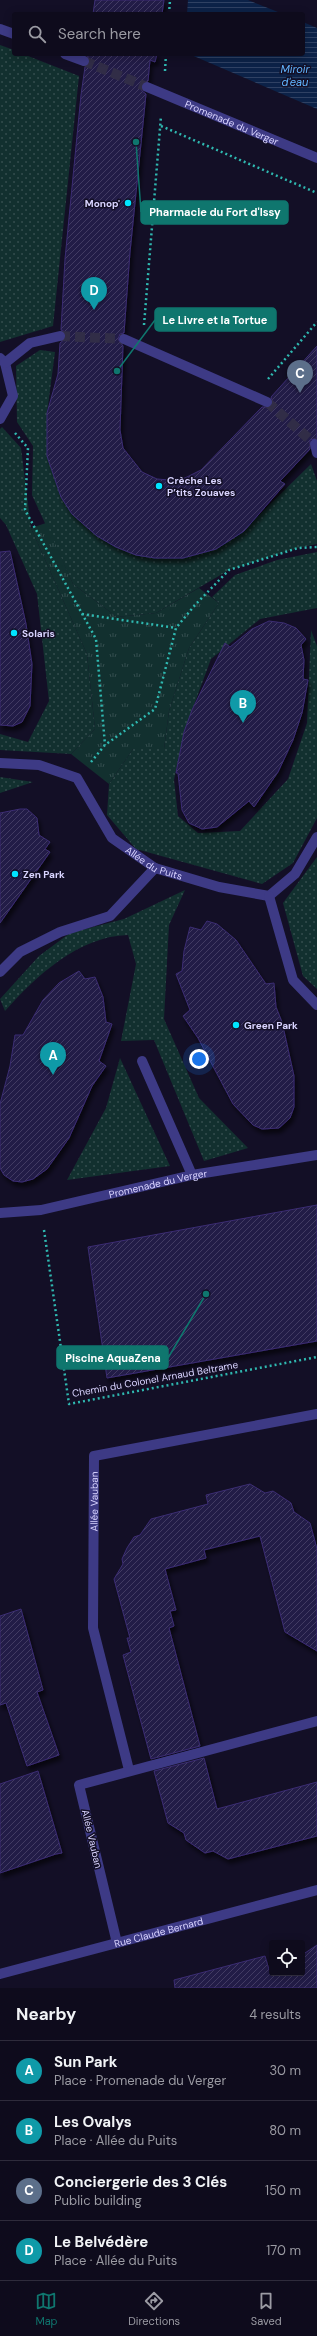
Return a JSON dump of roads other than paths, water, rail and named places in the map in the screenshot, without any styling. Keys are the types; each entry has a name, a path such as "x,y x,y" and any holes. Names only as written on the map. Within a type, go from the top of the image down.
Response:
{"street":[{"path":"0,29 12,33"},
{"path":"70,56 84,61"},
{"name":"Promenade du Verger","path":"147,87 317,158"},
{"path":"1,418 13,396 3,360 30,343 60,336"},
{"path":"124,339 267,402"},
{"name":"Allée du Puits","path":"0,763 39,765 77,778 112,838 155,868 219,887 269,896"},
{"path":"317,836 295,874 269,896 293,980 317,1005"},
{"path":"0,972 20,952 60,932 110,916 155,868"},
{"path":"142,1061 192,1175"},
{"name":"Promenade du Verger","path":"0,1213 41,1210 192,1175 317,1154"},
{"name":"Allée Vauban","path":"129,1770 93,1628 94,1456 317,1414"},
{"name":"Allée Vauban","path":"117,1943 79,1785 129,1770 317,1721"},
{"name":"Rue Claude Bernard","path":"0,1974 317,1890"}],"water":[{"path":"188,0 248,0 278,12 187,12"},
{"name":"Miroir d'eau","path":"305,23 317,28 317,109 194,56 305,56"}],"tunnel":[{"path":"84,61 147,87"},
{"path":"60,336 124,339"},
{"path":"267,402 315,444"}],"place":[{"name":"Pharmacie du Fort d'Issy","path":"136,142"},
{"name":"Monop'","path":"128,203"},
{"name":"Le Belvédère","path":"94,310"},
{"name":"Le Livre et la Tortue","path":"117,371"},
{"name":"Conciergerie des 3 Clés","path":"300,393"},
{"name":"Crèche Les P’tits Zouaves","path":"159,486"},
{"name":"Solaris","path":"14,633"},
{"name":"Les Ovalys","path":"243,723"},
{"name":"Zen Park","path":"15,874"},
{"name":"Green Park","path":"236,1025"},
{"name":"Sun Park","path":"53,1075"},
{"name":"Piscine AquaZena","path":"206,1294"}]}
